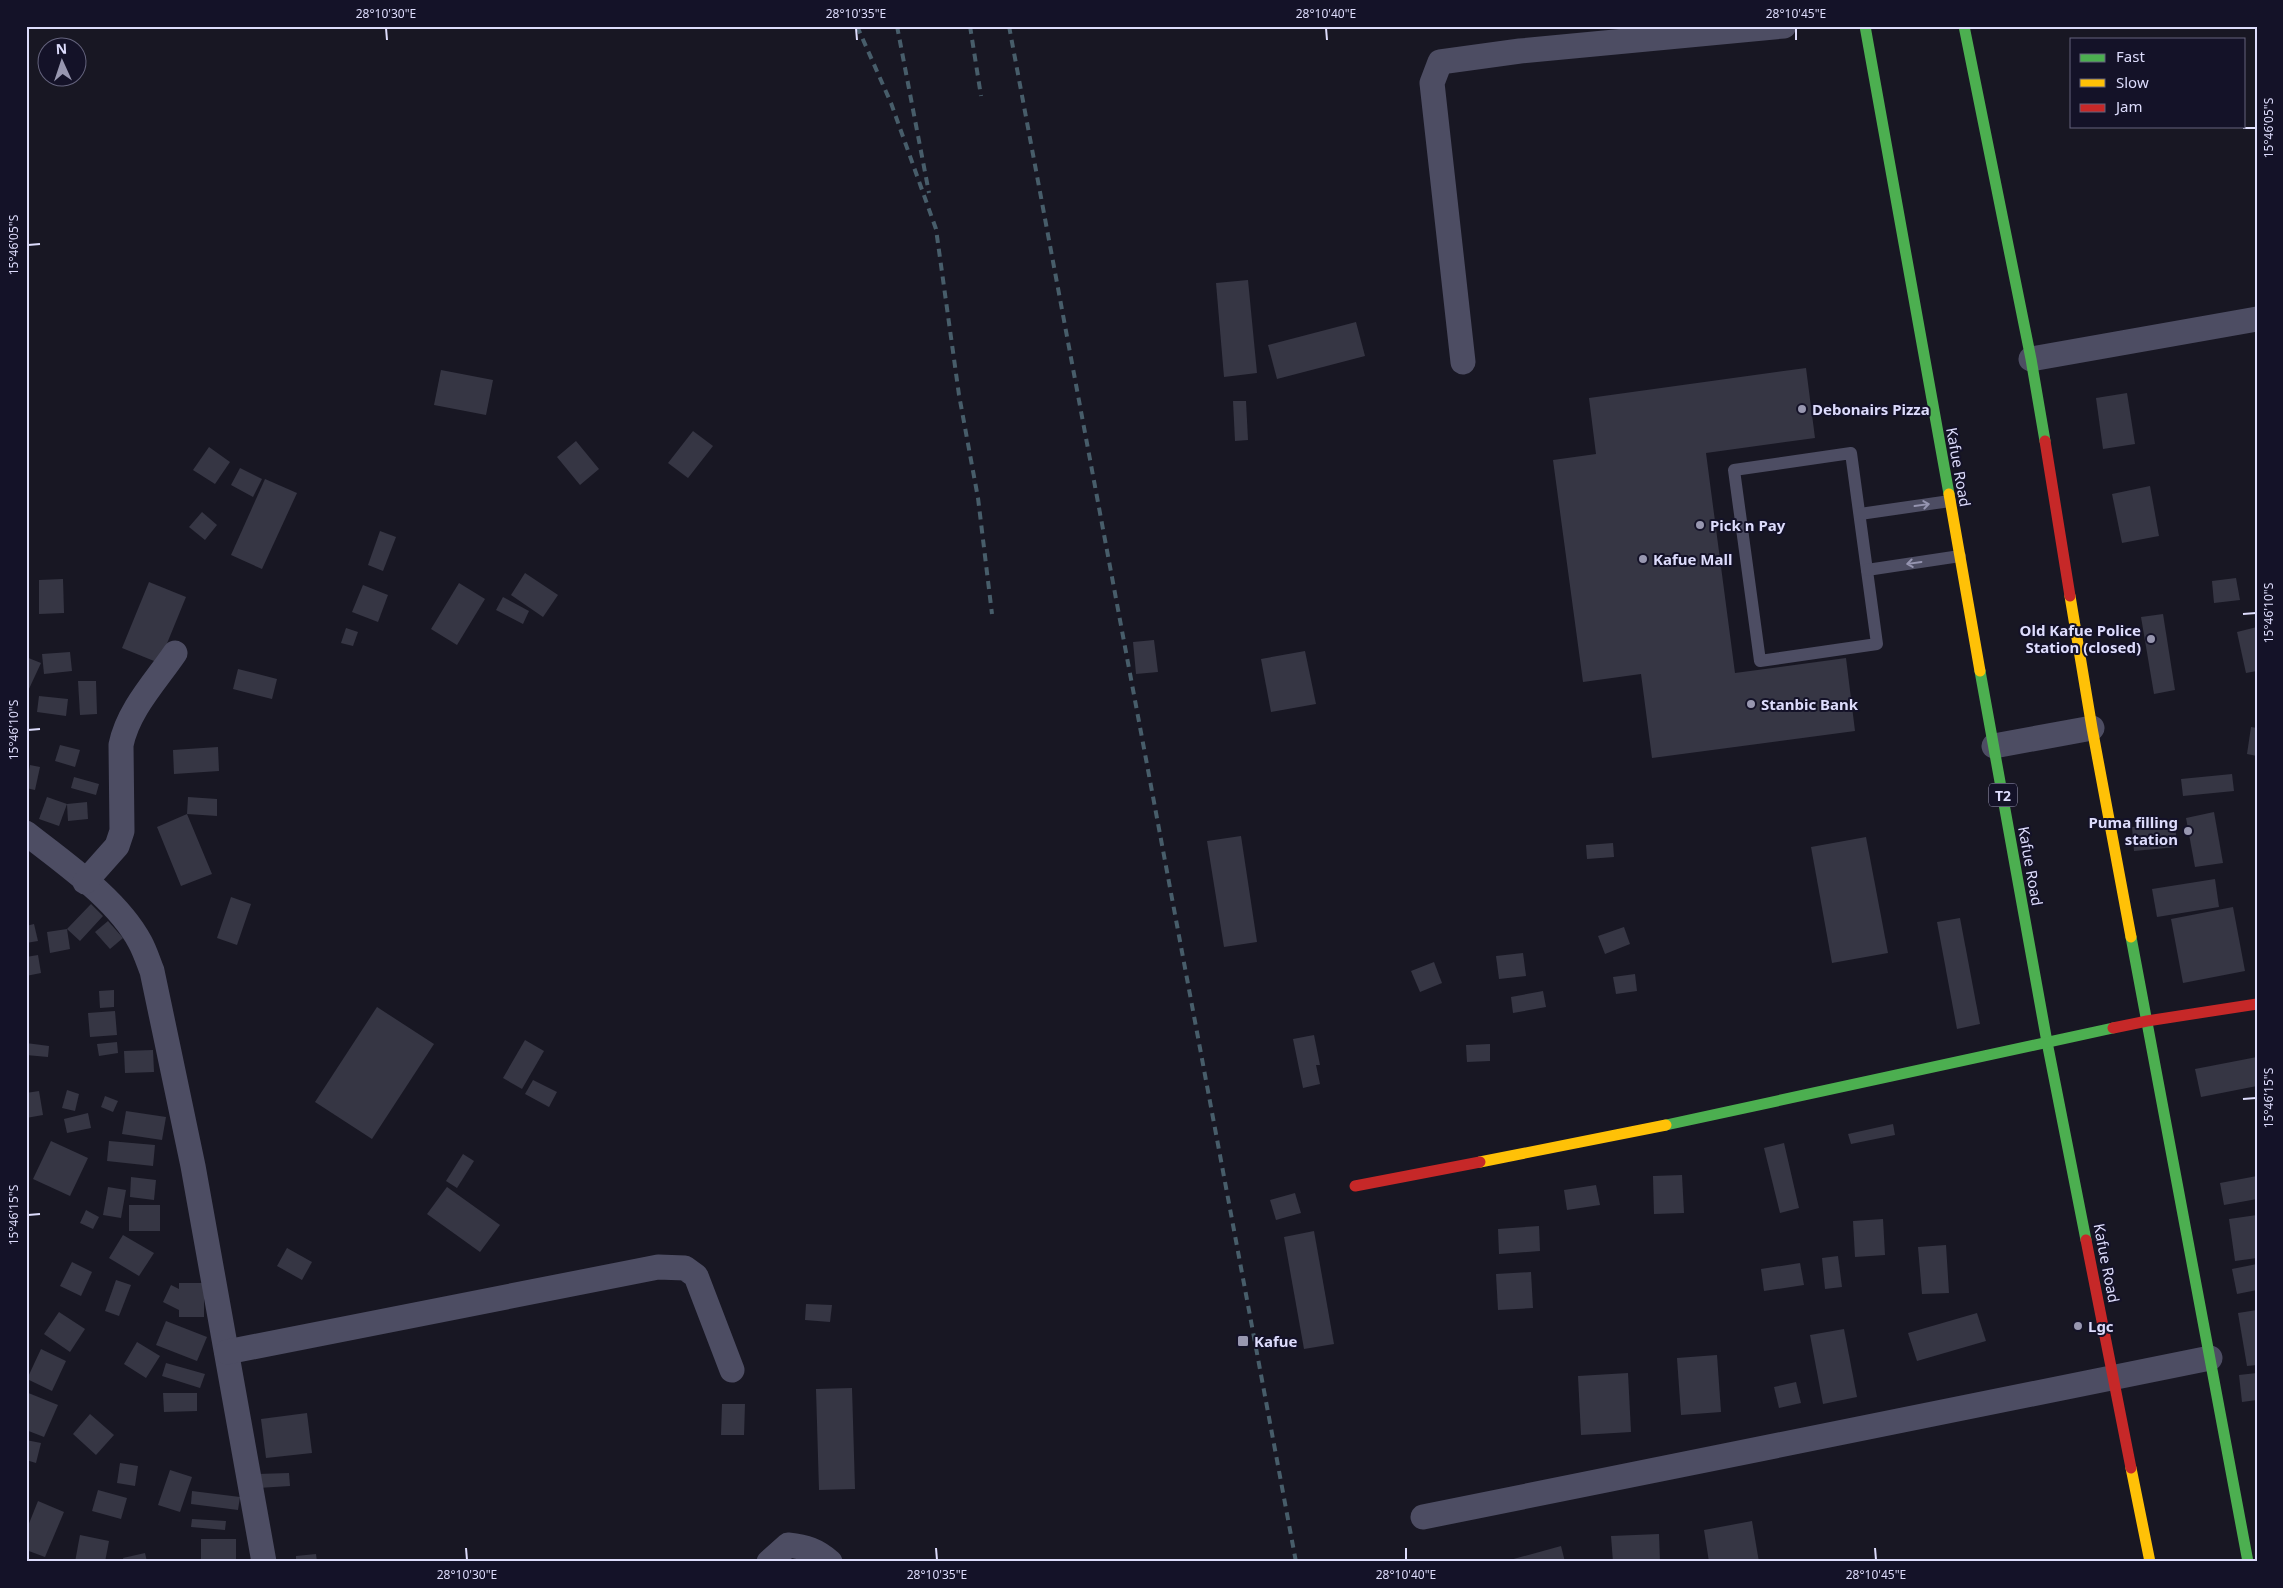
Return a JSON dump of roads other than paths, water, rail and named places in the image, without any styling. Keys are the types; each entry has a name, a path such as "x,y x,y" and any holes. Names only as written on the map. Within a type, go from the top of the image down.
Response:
{"main road":[{"name":"Kafue Road","path":"1864,26 2047,1042 2115,1377 2150,1562"},
{"path":"1964,26 2031,359 2092,728 2248,1562"},
{"path":"1355,1186 1694,1120 2147,1021 2257,1004"}],"street":[{"path":"1463,362 1432,83 1440,62 1520,51 1784,26"},
{"path":"2031,359 2257,319"},
{"path":"85,882 117,846 122,832 121,745 124,730 132,714 175,653"},
{"path":"1994,746 2092,728"},
{"path":"26,833 85,882 123,917 140,942 152,971 192,1156 264,1562"},
{"path":"227,1352 658,1267 673,1267 686,1268 696,1276 732,1370"},
{"path":"1423,1517 2210,1358"},
{"path":"769,1562 788,1546 807,1547 820,1553 830,1562"}],"lane":[{"path":"1851,453 1860,514 1877,644 1760,661 1734,470 1851,453"},
{"path":"1860,514 1950,501"},
{"path":"1867,570 1960,556"}],"railway":[{"path":"857,26 891,103 936,229 959,395 978,498 992,614"},
{"path":"897,26 929,193"},
{"path":"970,26 981,96"},
{"path":"1009,26 1296,1562"}],"place":[{"name":"Debonairs Pizza","path":"1802,409"},
{"name":"Pick n Pay","path":"1700,525"},
{"name":"Kafue Mall","path":"1643,559"},
{"name":"Old Kafue Police Station (closed)","path":"2151,639"},
{"name":"Stanbic Bank","path":"1751,704"},
{"name":"Puma filling station","path":"2188,831"},
{"name":"Lgc","path":"2078,1326"},
{"name":"Kafue","path":"1243,1341"}]}
